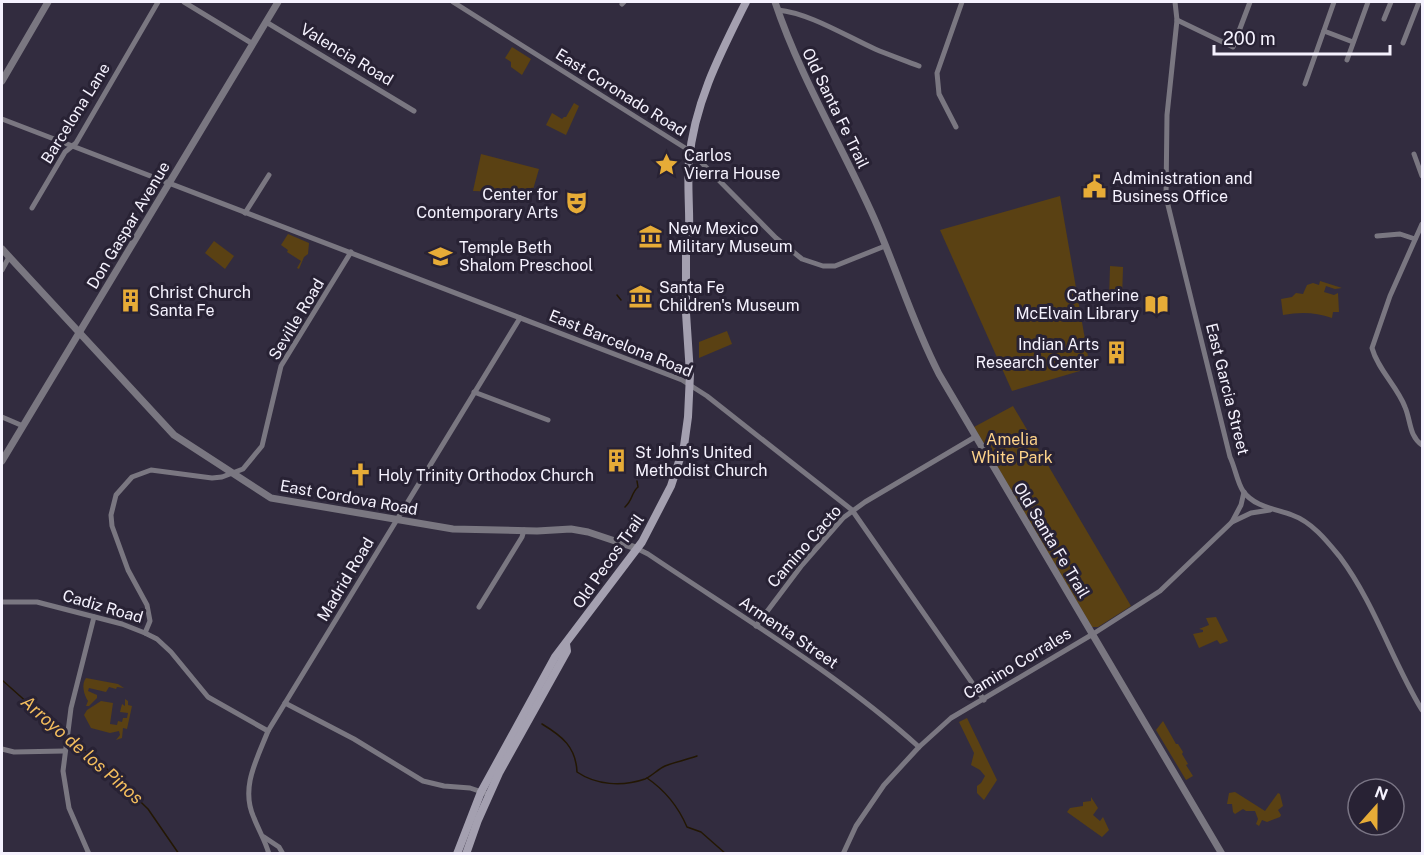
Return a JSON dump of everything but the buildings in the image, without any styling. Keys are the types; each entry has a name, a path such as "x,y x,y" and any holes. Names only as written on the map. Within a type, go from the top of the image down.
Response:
{"main road":[{"name":"Old Pecos Trail","path":"457,854 485,793 560,647 566,644 636,548 666,499 679,462 686,437 689,384 686,245 689,234 690,151 707,85 746,2"},
{"name":"Old Pecos Trail","path":"466,854 485,793"}],"street":[{"path":"3,76 48,2"},
{"name":"Barcelona Lane","path":"32,207 65,152 76,143 158,2"},
{"path":"184,2 253,44"},
{"name":"Don Gaspar Avenue","path":"2,461 278,2"},
{"name":"East Coronado Road","path":"453,2 690,151 776,238 812,264 835,266 885,246"},
{"name":"Old Santa Fe Trail","path":"775,2 791,44 870,209 928,353 1222,854"},
{"path":"956,127 939,94 937,73 962,2"},
{"name":"East Garcia Street","path":"1175,2 1177,21 1167,115 1166,197 1230,457 1244,492"},
{"path":"1177,21 1233,47 1250,2"},
{"path":"1305,84 1334,2"},
{"path":"1347,60 1368,2"},
{"path":"1384,19 1390,2"},
{"path":"1403,43 1419,2"},
{"path":"778,10 822,24 919,66"},
{"name":"Valencia Road","path":"266,22 414,111"},
{"path":"1324,31 1353,42"},
{"name":"East Barcelona Road","path":"2,119 689,384 852,510 984,700"},
{"path":"1414,153 1422,176"},
{"path":"245,213 269,175"},
{"path":"1422,224 1390,296 1372,348 1374,357 1401,398 1416,441 1422,446"},
{"path":"1377,236 1400,234 1415,239"},
{"name":"East Cordova Road","path":"2,249 169,430 188,445 275,499 453,529 571,529 588,532 636,548"},
{"name":"Seville Road","path":"233,474 243,469 262,446 281,366 351,252"},
{"path":"2,270 9,257"},
{"name":"Madrid Road","path":"264,837 250,807 249,786 250,776 268,731 520,318"},
{"path":"474,392 548,420"},
{"path":"2,417 23,426"},
{"name":"Camino Cacto","path":"756,626 802,565 852,510 975,436"},
{"path":"145,633 150,621 147,605 128,570 112,526 111,515 116,495 132,477 151,470 212,478 233,474"},
{"path":"1244,492 1272,510 1293,515 1324,537 1365,593 1411,692 1422,710"},
{"name":"Camino Corrales","path":"843,854 856,826 884,785 919,747 951,718 1093,634 1160,591 1232,522 1241,505 1244,492"},
{"name":"Camino Corrales","path":"1232,522 1251,513 1272,510"},
{"path":"480,607 524,530"},
{"name":"Armenta Street","path":"636,548 756,626 864,701 919,747"},
{"name":"Cadiz Road","path":"2,602 38,602 145,633 157,639 171,652 208,697 268,731"},
{"path":"89,854 69,808 63,771 71,708 94,617"},
{"path":"285,703 348,735 423,781 444,786 463,786 485,793"},
{"path":"2,749 14,752 64,751"},
{"path":"264,837 268,854"},
{"path":"264,837 279,847 284,854"}],"green space":[{"path":"512,47 531,59 522,75 511,67 511,62 505,58"},
{"path":"574,103 579,106 566,135 546,125 552,113 562,119 566,117"},
{"path":"481,154 539,169 532,193 473,191"},
{"path":"1060,196 1090,368 1012,391 940,230"},
{"path":"288,234 309,243 308,254 304,257 299,269 297,268 301,261 281,245"},
{"path":"214,241 234,256 225,269 205,253"},
{"path":"1110,266 1123,267 1122,299 1109,299"},
{"path":"1320,281 1342,288 1335,289 1326,286 1324,292 1334,295 1338,293 1339,312 1333,312 1332,318 1308,313 1283,315 1281,299 1292,297 1296,293 1303,294 1307,285 1313,283 1319,285"},
{"path":"727,331 732,344 699,358 699,342"},
{"name":"Amelia White Park","path":"1013,406 1131,606 1098,627 1092,627 974,427"},
{"path":"1216,617 1228,641 1220,644 1217,640 1199,648 1193,634 1203,632 1199,629 1209,625 1206,618"},
{"path":"86,678 118,684 124,688 109,687 106,692 89,688 88,691 97,695 97,698 86,706 88,701 83,686"},
{"path":"125,699 128,705 132,706 127,729 123,728 122,738 116,740 120,735 119,731 110,733 91,728 84,715 87,710 101,701 113,703 110,724 117,725 118,721 122,722 123,718 127,718 128,713 120,712 122,704 125,706"},
{"path":"967,718 997,780 984,800 977,793 977,786 985,776 971,765 974,753 959,722"},
{"path":"1163,721 1183,752 1188,764 1186,765 1193,776 1186,780 1156,730"},
{"path":"1235,792 1265,811 1278,793 1280,794 1283,806 1278,810 1280,817 1267,822 1262,820 1259,826 1256,824 1258,819 1255,811 1243,809 1235,814 1232,804 1227,804 1229,793"},
{"path":"1091,797 1098,808 1093,815 1100,821 1103,817 1109,830 1102,837 1067,812 1070,808 1083,806 1083,802 1091,801"}],"waterway":[{"path":"617,295 621,300"},
{"path":"625,507 638,487 637,481"},
{"name":"Arroyo de los Pinos","path":"2,680 66,737"},
{"path":"542,724 567,743 574,756 577,772 601,782 618,784 636,782 648,778 665,766 697,756"},
{"name":"Arroyo de los Pinos","path":"70,740 105,767 148,809 179,854"},
{"path":"647,778 671,800 687,827 701,832 726,854"}],"place":[{"name":"Carlos Vierra House","path":"666,164"},
{"name":"Administration and Business Office","path":"1094,187"},
{"name":"Center for Contemporary Arts","path":"576,203"},
{"name":"New Mexico Military Museum","path":"650,237"},
{"name":"Temple Beth Shalom Preschool","path":"441,256"},
{"name":"Santa Fe Children's Museum","path":"641,296"},
{"name":"Christ Church Santa Fe","path":"131,301"},
{"name":"Catherine McElvain Library","path":"1157,304"},
{"name":"Indian Arts Research Center","path":"1117,353"},
{"name":"St John's United Methodist Church","path":"617,461"},
{"name":"Holy Trinity Orthodox Church","path":"360,475"}]}
